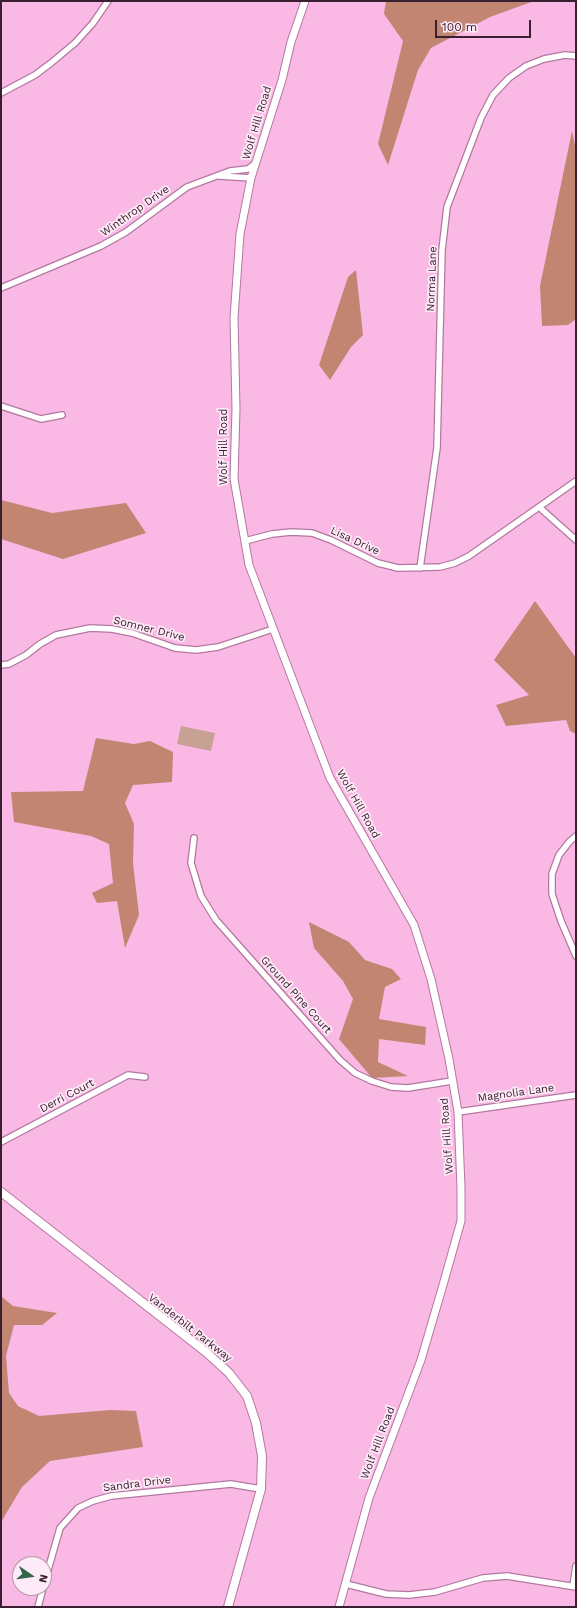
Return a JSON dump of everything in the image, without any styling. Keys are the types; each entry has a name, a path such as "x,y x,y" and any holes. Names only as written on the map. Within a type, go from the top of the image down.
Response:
{"main road":[{"name":"Vanderbilt Parkway","path":"1,1193 206,1352 229,1373 247,1396 256,1423 262,1456 261,1488 228,1607"}],"street":[{"path":"1,93 35,75 75,43 94,23 108,1"},
{"name":"Wolf Hill Road","path":"305,1 291,42 282,80 251,178 240,234 234,318 236,409 234,479 249,565 332,782 414,925 431,979 449,1059 458,1112 461,1221 421,1360 369,1498 339,1607"},
{"name":"Norma Lane","path":"420,568 437,448 442,250 447,207 481,118 494,95 509,78 526,66 544,59 564,55 576,56"},
{"name":"Winthrop Drive","path":"1,288 101,246 131,228 186,187 230,171 248,169 256,163"},
{"name":"Winthrop Drive","path":"213,176 251,178"},
{"path":"1,406 41,419 62,415"},
{"name":"Lisa Drive","path":"245,541 272,534 291,532 312,533 331,540 378,563 398,568 440,567 455,563 469,556 576,481"},
{"path":"540,507 556,524 576,540"},
{"name":"Somner Drive","path":"1,665 9,664 26,655 40,644 56,635 90,628 112,629 132,633 175,648 196,650 232,643 273,629"},
{"path":"576,836 559,855 552,874 552,894 561,921 576,956"},
{"name":"Ground Pine Court","path":"194,838 191,863 201,896 216,920 340,1060 355,1073 372,1082 391,1087 408,1088 452,1081"},
{"name":"Derri Court","path":"1,1142 128,1075 144,1077"},
{"name":"Magnolia Lane","path":"458,1112 576,1095"},
{"name":"Sandra Drive","path":"52,1556 60,1528 78,1508 93,1501 111,1496 231,1484 261,1488"},
{"path":"346,1584 386,1594 410,1595 435,1592 482,1578 507,1576 574,1586 576,1566"},
{"path":"38,1607 41,1596"}],"shaded area":[{"path":"386,1 534,1 490,17 431,48 418,70 388,165 378,144 403,41 384,14"},
{"path":"572,131 576,150 576,319 568,325 542,326 540,286"},
{"path":"356,270 363,335 351,347 330,380 319,365 348,277"},
{"path":"1,500 52,513 126,503 146,533 63,559 1,539"},
{"path":"535,601 576,658 576,734 570,731 566,720 506,726 496,705 529,695 494,660"},
{"path":"181,726 215,733 211,751 177,744"},
{"path":"96,738 134,744 150,741 173,752 172,782 133,785 125,803 134,824 133,863 139,915 125,948 117,901 97,903 92,893 113,883 109,844 91,836 14,822 11,792 83,791"},
{"path":"309,922 349,942 365,960 392,969 401,979 385,987 379,1019 426,1027 425,1045 379,1039 378,1062 408,1076 372,1078 339,1039 353,999 343,981 314,948"},
{"path":"1,1296 13,1306 57,1313 42,1325 14,1325 6,1356 9,1393 18,1406 39,1416 110,1410 136,1411 143,1447 50,1461 22,1487 1,1522"}]}
